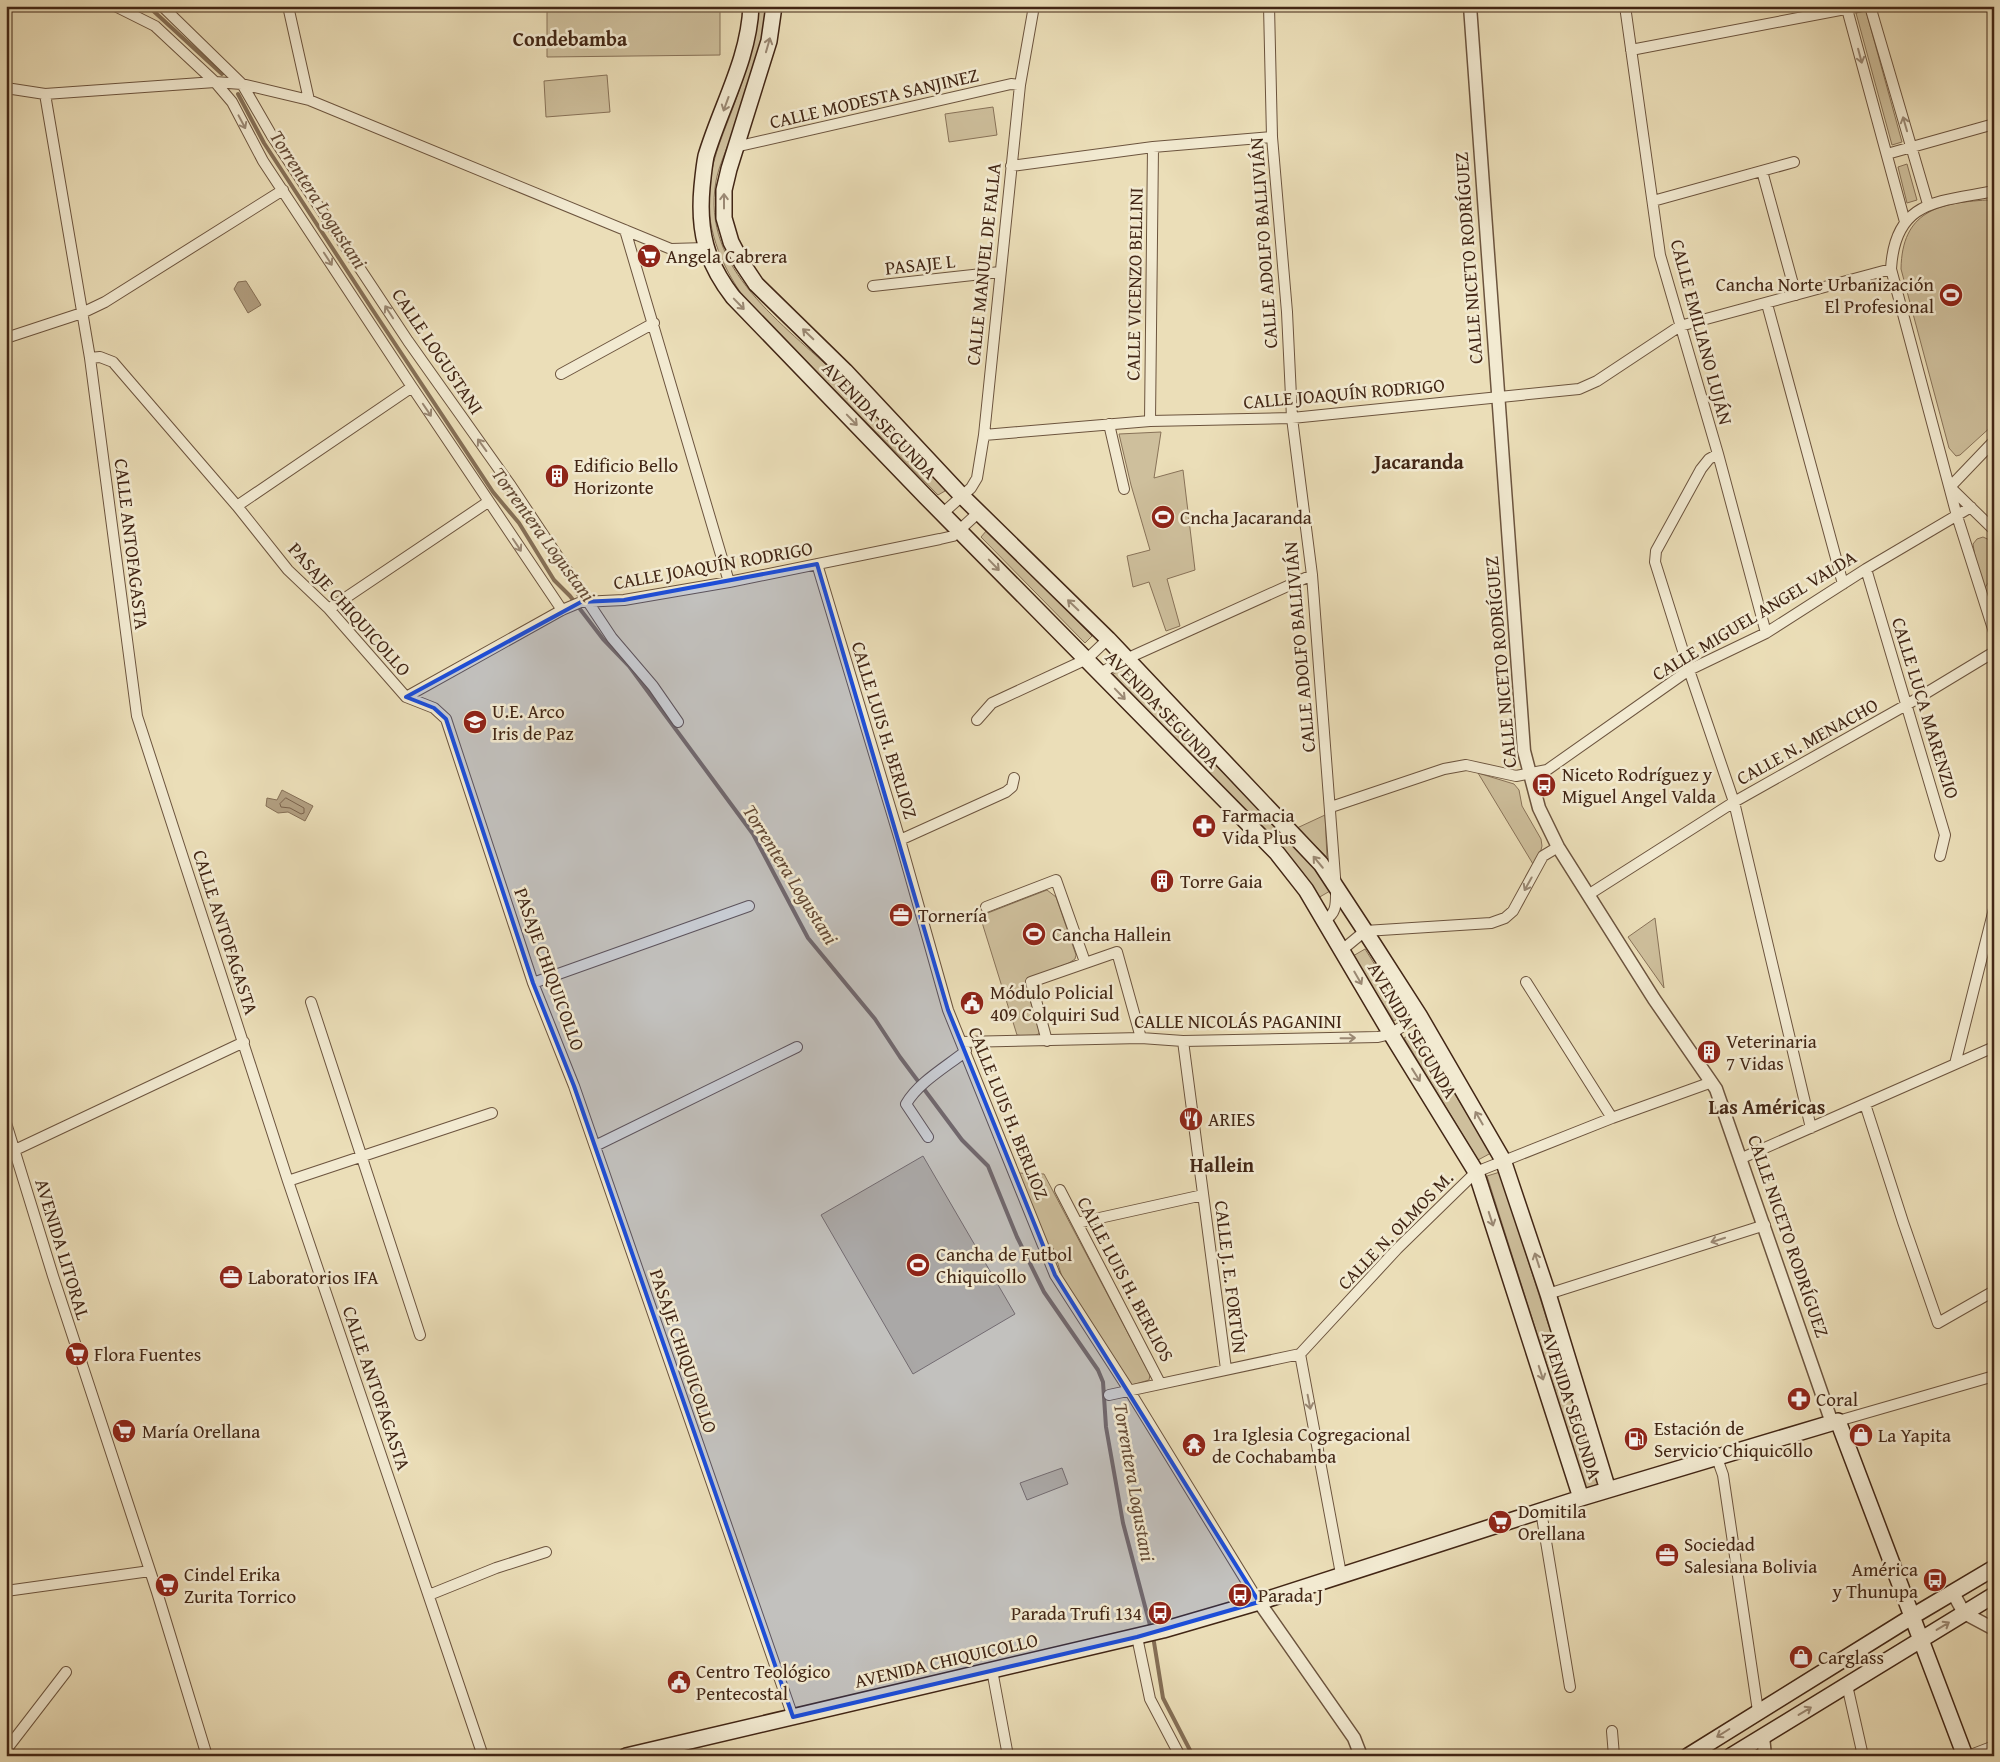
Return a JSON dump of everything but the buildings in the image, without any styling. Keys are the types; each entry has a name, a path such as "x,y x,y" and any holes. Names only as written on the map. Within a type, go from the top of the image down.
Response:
{"main road":[{"name":"AVENIDA SEGUNDA","path":"751,6 747,40 706,157 700,208 706,248 719,279 733,298 1277,853 1306,890 1391,1034 1476,1172 1581,1498"},
{"name":"AVENIDA SEGUNDA","path":"774,6 769,41 724,190 724,218 731,242 742,263 756,284 846,371 962,496 1108,639 1321,864 1418,1015 1503,1160 1548,1294 1608,1490"},
{"name":"AVENIDA CHIQUICOLLO","path":"626,1756 1147,1634 1259,1602 1581,1498 1835,1422"},
{"name":"CALLE NICETO RODRÍGUEZ","path":"1835,1422 1922,1638 1967,1756"},
{"path":"1688,1756 1758,1711 1994,1568"},
{"path":"1731,1756 1994,1595"}],"street":[{"path":"115,6 155,26 215,82 232,102 263,160 412,387 488,502 566,608"},
{"name":"CALLE LOGUSTANI","path":"162,6 242,84 272,136 408,340 511,486 585,601 612,638 654,686 678,722"},
{"path":"288,6 308,100"},
{"name":"CALLE MANUEL DE FALLA","path":"944,514 971,488 977,478 984,435 1020,85 1034,6"},
{"name":"CALLE ADOLFO BALLIVIÁN","path":"1269,6 1272,137 1288,312 1292,418 1312,575 1336,890 1335,911 1324,921"},
{"name":"CALLE NICETO RODRÍGUEZ","path":"1470,6 1524,751 1539,808 1558,847 1654,999 1716,1089 1835,1422"},
{"name":"CALLE EMILIANO LUJÁN","path":"1625,6 1660,255 1718,454 1766,633"},
{"path":"1631,50 1861,6"},
{"path":"1870,6 1928,204"},
{"path":"1847,9 1905,222"},
{"path":"6,88 45,94 215,82 242,84 308,100 671,249 706,248"},
{"name":"CALLE MODESTA SANJINEZ","path":"736,147 1011,84 1020,85"},
{"name":"CALLE ANTOFAGASTA","path":"45,94 90,358 137,716 288,1181 483,1756"},
{"path":"1886,154 1994,124"},
{"path":"1011,166 1153,147 1272,137"},
{"name":"CALLE VICENZO BELLINI","path":"1150,421 1153,147"},
{"path":"1653,202 1794,162"},
{"path":"1762,171 1796,295"},
{"path":"6,338 82,314 105,302 283,190"},
{"path":"1994,191 1928,204 1905,222 1892,250 1891,268 1957,516 1994,632"},
{"path":"625,230 729,582"},
{"name":"CALLE JOAQUÍN RODRIGO","path":"984,435 1150,421 1292,418 1579,389 1597,381 1680,326 1767,304 1891,268"},
{"name":"PASAJE L","path":"873,286 1000,272"},
{"path":"1767,304 1843,584"},
{"path":"561,374 654,323"},
{"name":"PASAJE CHIQUICOLLO","path":"90,358 100,357 113,362 237,506 288,570 329,609 406,697 434,708 446,719 533,983 574,1086 793,1717"},
{"path":"237,506 412,387"},
{"path":"1109,424 1124,489"},
{"path":"1950,487 1994,441"},
{"path":"1718,454 1709,459 1701,469 1656,551 1655,562 1734,802 1811,1128"},
{"path":"1950,487 1994,530"},
{"path":"329,609 488,502"},
{"name":"CALLE MIGUEL ANGEL VALDA","path":"1331,807 1444,769 1466,766 1484,768 1516,776 1547,770 1689,670 1766,633 1866,569 1971,507"},
{"name":"CALLE JOAQUÍN RODRIGO","path":"406,697 566,608 585,601 624,600 729,582 940,539 953,536 979,512"},
{"name":"CALLE LUIS H. BERLIOZ","path":"817,564 900,840 948,1010 1055,1276 1129,1390 1259,1602"},
{"name":"CALLE LUCA MARENZIO","path":"1866,569 1946,835 1940,856"},
{"path":"1100,673 1126,659 1312,575"},
{"path":"977,720 992,703 1087,658 1108,639"},
{"name":"CALLE N. MENACHO","path":"1588,895 1734,802 1908,704 1994,652"},
{"path":"900,840 1006,792 1012,787 1014,778"},
{"path":"1342,950 1365,931 1491,923 1505,918 1513,911 1543,856 1558,847"},
{"path":"986,907 1056,880 1085,962"},
{"path":"533,983 749,906"},
{"path":"1955,1064 1994,909"},
{"path":"1048,1041 1031,982 1117,952 1141,1038"},
{"path":"1526,982 1612,1118"},
{"path":"311,1002 420,1335"},
{"name":"CALLE NICOLÁS PAGANINI","path":"963,1046 1141,1038 1183,1041 1378,1037 1391,1034 1418,1015"},
{"name":"CALLE J. E. FORTÚN","path":"1183,1041 1226,1369"},
{"path":"15,1150 244,1042"},
{"path":"928,1137 906,1104 912,1094 963,1046"},
{"path":"1742,1158 1994,1046"},
{"path":"595,1146 797,1047"},
{"name":"CALLE N. OLMOS M.","path":"1300,1354 1397,1249 1476,1172 1612,1118 1712,1082"},
{"path":"1866,1104 1903,1222 1938,1323 1994,1291"},
{"path":"288,1181 492,1113"},
{"name":"AVENIDA LITORAL","path":"6,1123 74,1343 150,1571 207,1756"},
{"name":"CALLE LUIS H. BERLIOS","path":"1060,1190 1160,1383"},
{"path":"1077,1223 1203,1195"},
{"path":"1548,1294 1765,1225"},
{"path":"1109,1395 1300,1354 1341,1574"},
{"path":"1835,1422 1994,1376"},
{"path":"1718,1458 1723,1475 1758,1711"},
{"path":"1541,1511 1570,1687"},
{"path":"429,1595 496,1568 546,1552"},
{"path":"6,1591 150,1571"},
{"path":"1952,1593 1964,1613 1994,1628"},
{"path":"1259,1602 1354,1738 1361,1756"},
{"path":"1147,1634 1150,1699 1180,1756"},
{"path":"992,1670 1008,1756"},
{"path":"6,1750 66,1672"},
{"path":"1847,1685 1863,1756"},
{"path":"1612,1731 1614,1756"},
{"path":"1763,1736 1766,1756"},
{"path":"1967,1756 1994,1746"}],"highlighted area":[{"path":"817,564 948,1010 1055,1275 1259,1602 1137,1637 793,1717 574,1086 533,983 446,719 434,708 406,697 581,602 624,600"}],"shaded area":[{"path":"547,6 720,6 720,55 547,57"},
{"path":"758,6 766,6 762,39 749,87 716,181 714,213 721,242 734,268 751,292 772,315 866,404 944,487 945,491 938,495 745,299 721,258 709,214 710,182 717,152 746,68 755,32"},
{"path":"1866,11 1902,142 1892,145 1856,13"},
{"path":"607,75 610,112 546,117 544,81"},
{"path":"993,107 997,135 949,142 945,114"},
{"path":"1907,164 1917,200 1907,203 1898,167"},
{"path":"1991,201 1994,207 1994,424 1960,455 1956,456 1949,448 1901,269 1903,250 1908,234 1916,222 1926,214 1953,204"},
{"path":"1161,432 1154,478 1183,470 1195,570 1167,579 1180,626 1166,631 1149,582 1133,587 1127,556 1150,550 1131,485 1119,434"},
{"path":"987,530 1092,636 1085,643 981,537"},
{"path":"1983,537 1994,542 1994,574 1984,589 1973,544 1977,539"},
{"path":"1123,669 1312,865 1330,891 1318,898 1289,857 1113,674"},
{"path":"1478,773 1514,784 1519,790 1522,806 1541,839 1540,854 1533,864"},
{"path":"1325,815 1327,857 1297,828"},
{"path":"1047,890 1056,897 1076,955 1075,959 1069,963 1027,981 1026,989 1041,1030 1033,1036 1017,1035 980,916"},
{"path":"1655,918 1664,988 1628,937"},
{"path":"1365,949 1406,1014 1394,1021 1353,956"},
{"path":"1416,1031 1491,1153 1478,1160 1404,1038"},
{"name":"Cancha de Futbol Chiquicollo","path":"923,1156 1015,1314 913,1374 821,1215"},
{"path":"1500,1172 1599,1484 1586,1488 1487,1176"},
{"path":"1018,1173 1044,1174 1150,1375 1149,1380 1132,1385 1063,1280 1053,1248 1047,1244"},
{"path":"1062,1468 1068,1484 1027,1500 1020,1483"}],"water":[{"path":"246,281 261,305 248,313 234,289 238,282"},
{"path":"282,790 313,806 305,821 288,812 278,813 266,806 267,798 277,800"}],"waterway":[{"name":"Torrentera Logustani","path":"148,6 222,74"},
{"name":"Torrentera Logustani","path":"238,94 264,143 493,492 519,523 554,580 570,596 603,639 629,666 753,834 808,938 875,1019 900,1057 962,1140 988,1166 1017,1237 1044,1292 1098,1370 1103,1382 1106,1427 1123,1523 1151,1629"},
{"name":"Torrentera Logustani","path":"1153,1636 1163,1698 1193,1756"}],"place":[{"name":"Angela Cabrera","path":"649,256"},
{"name":"Cancha Norte Urbanización El Profesional","path":"1951,295"},
{"name":"Edificio Bello Horizonte","path":"557,476"},
{"name":"Cncha Jacaranda","path":"1163,517"},
{"name":"U.E. Arco Iris de Paz","path":"475,722"},
{"name":"Niceto Rodríguez y Miguel Angel Valda","path":"1544,785"},
{"name":"Farmacia Vida Plus","path":"1204,826"},
{"name":"Torre Gaia","path":"1162,881"},
{"name":"Tornería","path":"901,915"},
{"name":"Cancha Hallein","path":"1034,934"},
{"name":"Módulo Policial 409 Colquiri Sud","path":"972,1003"},
{"name":"Veterinaria 7 Vidas","path":"1709,1052"},
{"name":"ARIES","path":"1191,1119"},
{"name":"Cancha de Futbol Chiquicollo","path":"918,1265"},
{"name":"Laboratorios IFA","path":"231,1277"},
{"name":"Flora Fuentes","path":"77,1354"},
{"name":"Coral","path":"1799,1399"},
{"name":"María Orellana","path":"124,1431"},
{"name":"La Yapita","path":"1861,1435"},
{"name":"Estación de Servicio Chiquicollo","path":"1636,1439"},
{"name":"1ra Iglesia Cogregacional de Cochabamba","path":"1194,1445"},
{"name":"Domitila Orellana","path":"1500,1522"},
{"name":"Sociedad Salesiana Bolivia","path":"1667,1555"},
{"name":"América y Thunupa","path":"1935,1580"},
{"name":"Cindel Erika Zurita Torrico","path":"167,1585"},
{"name":"Parada J","path":"1240,1595"},
{"name":"Parada Trufi 134","path":"1160,1613"},
{"name":"Carglass","path":"1801,1657"},
{"name":"Centro Teológico Pentecostal","path":"679,1682"}],"district":[{"name":"Condebamba","path":"570,38"},
{"name":"Jacaranda","path":"1419,461"},
{"name":"Las Américas","path":"1767,1106"},
{"name":"Hallein","path":"1222,1164"}]}
